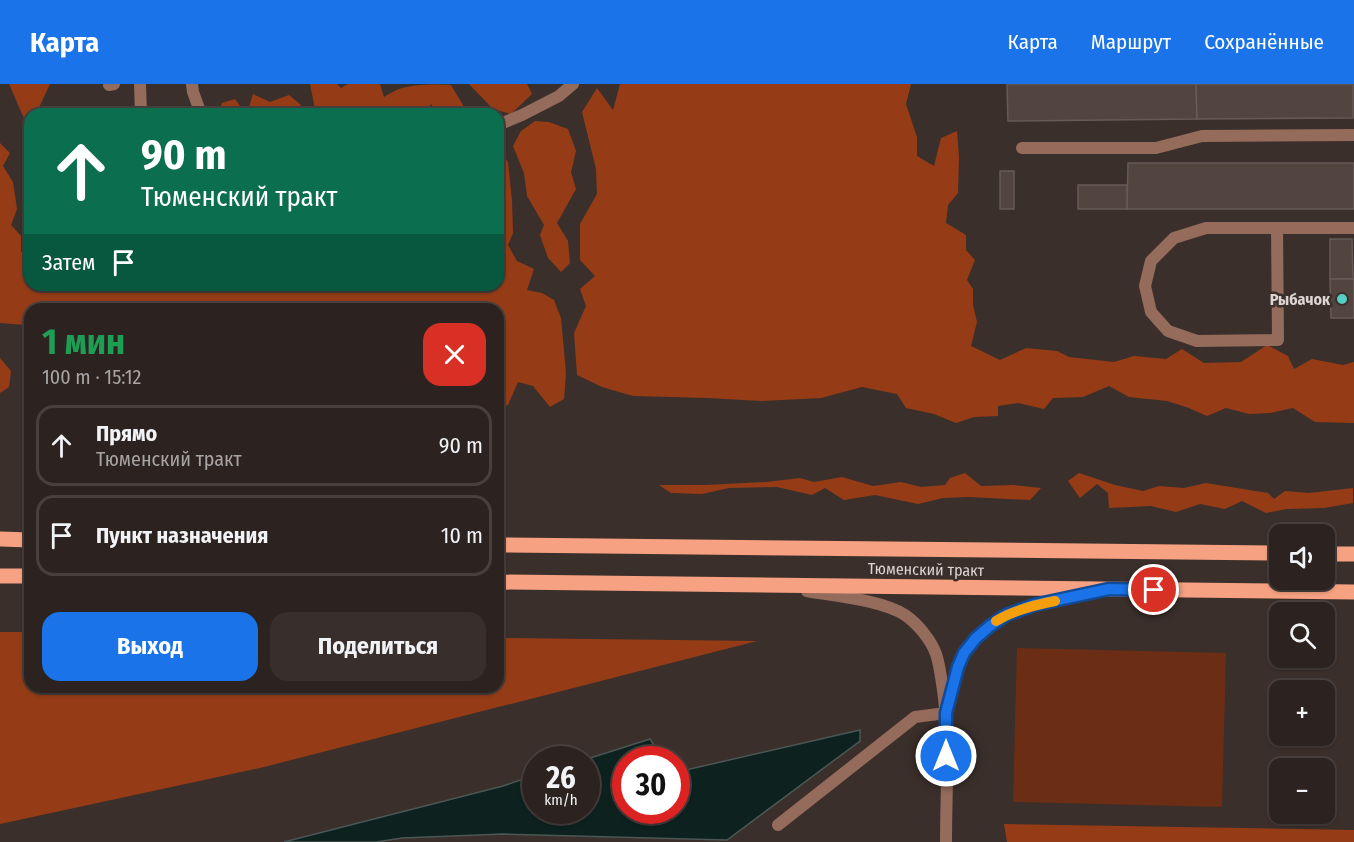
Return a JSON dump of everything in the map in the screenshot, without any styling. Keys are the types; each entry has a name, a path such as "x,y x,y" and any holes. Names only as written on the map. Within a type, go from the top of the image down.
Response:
{"main road":[{"path":"0,539 24,540"},
{"name":"Тюменский тракт","path":"504,545 1269,553"},
{"path":"1335,554 1354,554"},
{"path":"0,576 24,576"},
{"name":"Тюменский тракт","path":"504,582 1354,592"}],"street":[{"path":"140,84 141,108"},
{"path":"192,84 199,108"},
{"path":"504,122 559,96 573,84"},
{"path":"1022,148 1156,148 1202,136 1354,135"},
{"path":"1277,228 1278,340 1197,340 1168,331 1151,312 1144,286 1151,261 1174,237 1206,228 1277,228 1354,228"},
{"path":"780,585 892,608 905,615 927,638 936,653 946,713 946,842"},
{"path":"946,713 964,653 990,626 1006,615 1034,605 1109,589"},
{"path":"778,825 915,717 946,713"}],"shaded area":[{"path":"9,84 50,84 39,108 24,108 24,118"},
{"path":"310,84 337,84 341,88 348,84 380,84 384,97 408,87 451,85 463,105 462,108 434,108 431,104 429,108 315,108"},
{"path":"469,84 527,84 532,94 511,114 504,112 504,108 492,108"},
{"path":"620,84 911,84 906,104 917,137 917,156 934,166 941,138 957,131 958,193 948,205 946,223 966,235 966,250 975,260 967,280 973,289 973,305 977,322 971,346 1000,360 1026,348 1057,351 1069,357 1114,362 1134,356 1166,359 1182,349 1204,363 1241,362 1267,345 1288,356 1294,369 1312,359 1343,365 1354,362 1354,423 1315,422 1293,408 1270,413 1249,414 1226,408 1207,416 1167,401 1129,397 1109,386 1083,397 1053,398 1044,409 1018,403 998,406 998,416 974,417 956,423 934,414 906,408 897,394 862,387 821,398 761,401 633,396 602,387 577,375 574,333 586,306 580,289 595,276 580,260 580,224 597,194 596,169 582,112 597,88 613,110"},
{"path":"253,94 270,102 289,95 301,105 298,108 249,108"},
{"path":"235,99 242,108 220,108 222,103"},
{"path":"535,121 549,122 568,129 576,151 571,172 576,189 557,223 568,241 570,263 561,272 548,258 540,235 544,225 527,196 524,173 513,146 521,131"},
{"path":"0,143 10,153 3,166 13,182 17,209 11,225 21,236 21,252 24,252 24,291 504,291 504,156 508,162 512,201 513,233 508,245 517,261 534,269 527,290 542,293 554,300 561,318 566,373 564,399 550,407 533,386 518,382 508,405 504,406 504,303 24,303 24,325 0,323"},
{"path":"0,358 11,371 9,387 0,393"},
{"path":"965,473 981,486 1013,485 1041,488 1030,500 969,497 943,498 918,504 875,495 844,500 825,488 812,495 777,487 729,488 702,494 671,493 659,485 706,485 800,478 814,482 842,477 873,486 901,482 921,487 945,485 950,478"},
{"path":"1079,473 1115,485 1143,491 1159,486 1184,488 1206,483 1268,493 1274,499 1285,491 1309,493 1353,488 1353,503 1266,513 1242,501 1225,509 1200,504 1176,512 1151,506 1109,508 1108,493 1097,484 1080,498 1068,481"},
{"path":"0,632 24,632 24,693 504,693 504,638 757,641 260,768 0,824"},
{"path":"1017,648 1226,653 1222,807 1013,802"},
{"path":"1004,824 1354,830 1354,842 1007,842"}],"water":[{"path":"860,730 860,741 727,840 503,834 402,838 376,842 284,842 522,779 522,824 600,824 600,755 612,751 612,824 690,824 690,769"},
{"path":"650,739 655,746 628,746"}],"building":[{"path":"1007,84 1196,84 1197,119 1008,121"},
{"path":"1196,84 1353,84 1353,118 1197,119"},
{"path":"1128,163 1354,163 1354,209 1127,209"},
{"path":"1000,171 1014,171 1014,209 1000,209"},
{"path":"1078,185 1127,185 1127,209 1078,209"},
{"path":"1330,239 1352,239 1353,279 1330,279"},
{"name":"Рыбачок","path":"1330,279 1354,279 1354,318 1331,318"}],"slow traffic":[{"path":"996,621 1020,609 1055,601"}],"place":[{"name":"Рыбачок","path":"1342,299"}],"route":[{"path":"946,756 946,713 958,667 964,653 990,626 1006,615 1034,605 1109,589 1154,590"}]}
